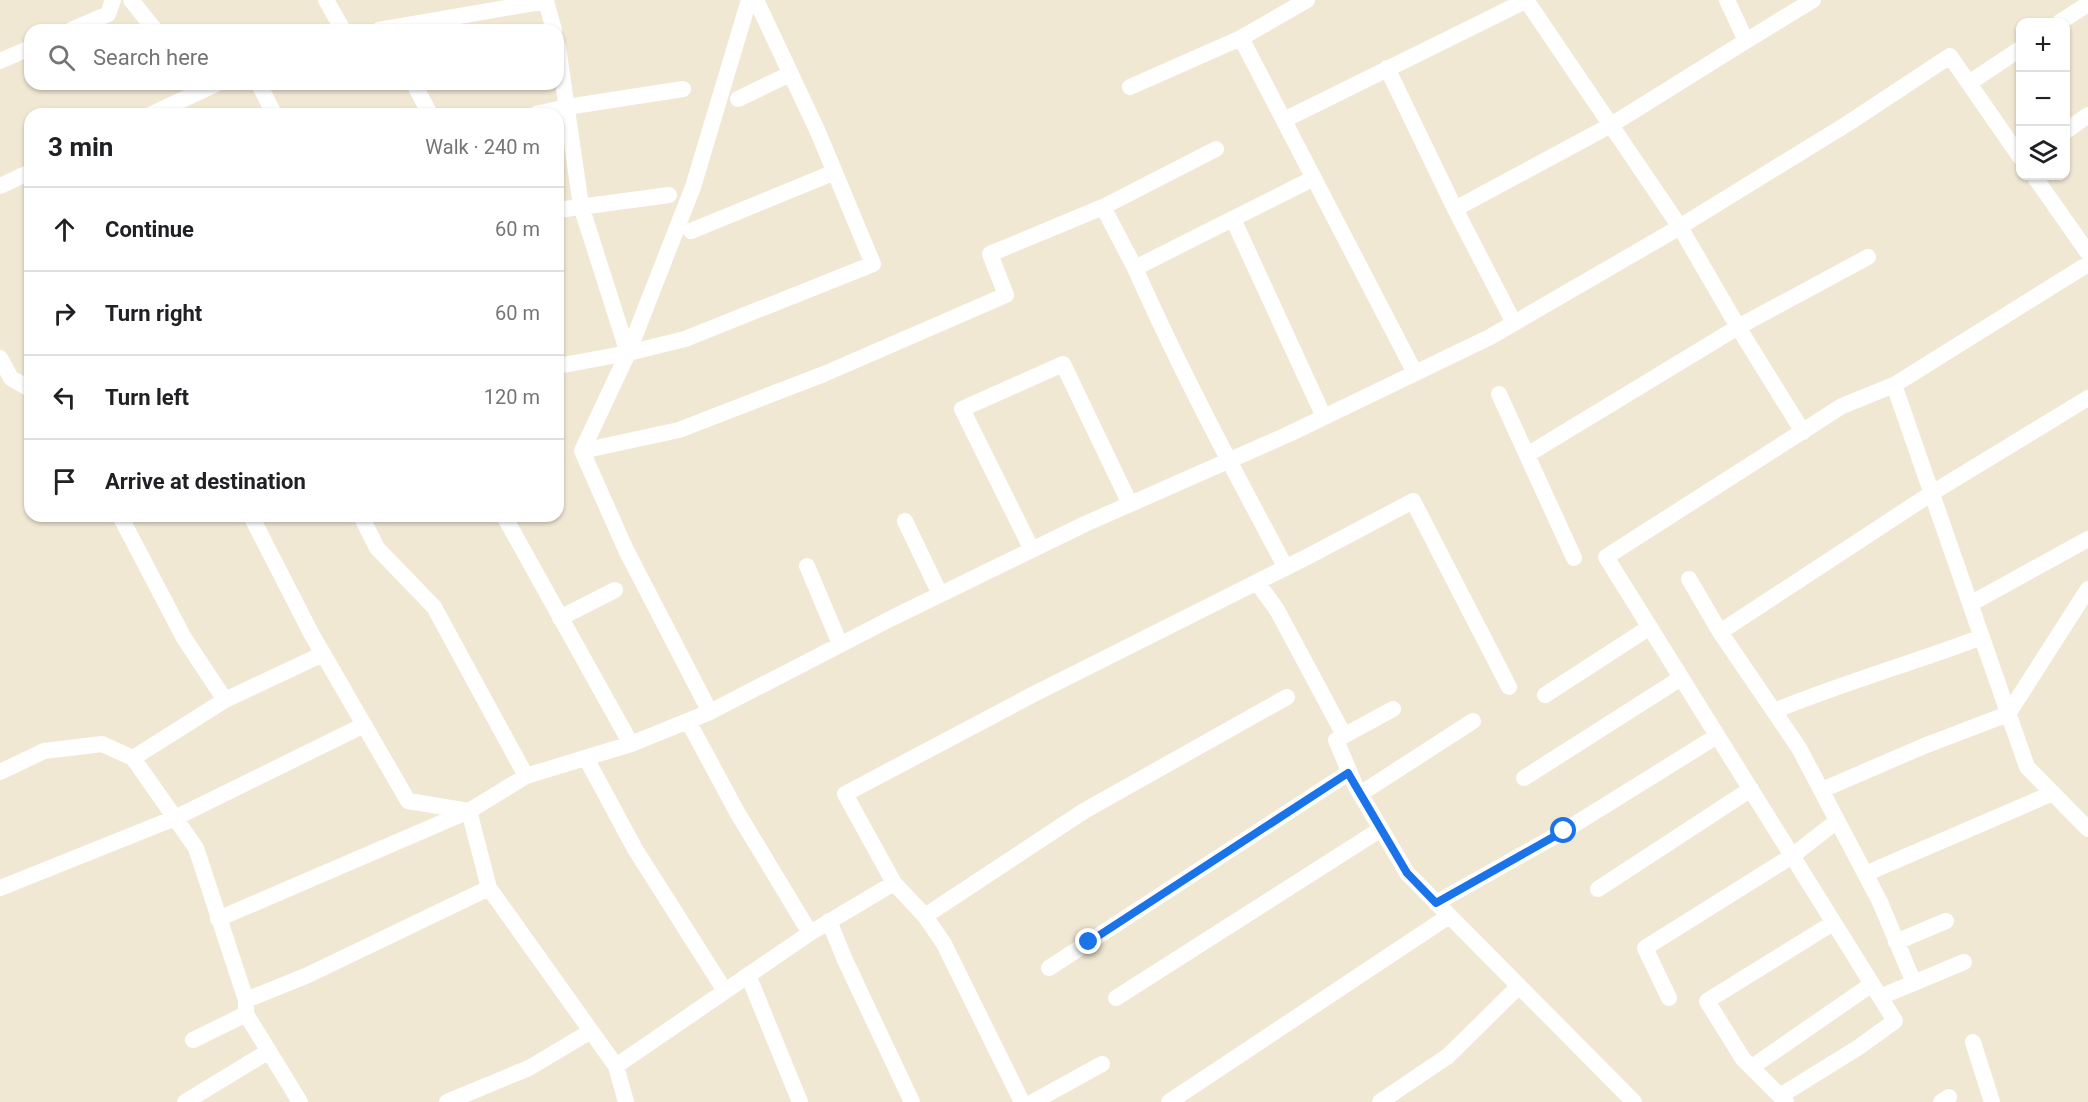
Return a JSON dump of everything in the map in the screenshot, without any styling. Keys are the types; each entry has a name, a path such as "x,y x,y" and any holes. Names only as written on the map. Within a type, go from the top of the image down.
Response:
{"street":[{"path":"85,24 108,14 113,0"},
{"path":"131,0 150,24"},
{"path":"326,0 340,24"},
{"path":"404,24 464,7 548,0 553,24"},
{"path":"710,712 626,550 582,451 628,353 693,187 749,0"},
{"path":"564,365 685,339 873,264 756,0"},
{"path":"1130,87 1241,38 1307,0"},
{"path":"1284,120 1527,0 1680,227 1803,432"},
{"path":"1727,0 1746,41"},
{"path":"1455,209 1611,125 1813,0"},
{"path":"2066,18 2088,4"},
{"path":"1241,38 1415,373"},
{"path":"0,60 24,50"},
{"path":"1969,83 2016,52"},
{"path":"218,919 469,811 526,776 631,744 710,712 940,594 1130,504 1324,417 1490,337 1680,227 1847,124 1950,56 2016,151"},
{"path":"1387,68 1455,209 1514,323"},
{"path":"738,99 790,74"},
{"path":"564,87 581,206 628,353"},
{"path":"563,108 684,89"},
{"path":"262,90 271,108"},
{"path":"417,90 427,108"},
{"path":"161,108 179,92"},
{"path":"2070,127 2088,115"},
{"path":"582,451 679,430 824,374 1006,295 990,254 1103,207 1216,149"},
{"path":"691,231 834,172"},
{"path":"0,186 24,175"},
{"path":"1135,268 1314,178"},
{"path":"2037,180 2088,253"},
{"path":"564,209 669,195"},
{"path":"1103,207 1228,460 1286,568"},
{"path":"1233,219 1324,417"},
{"path":"1527,455 1738,327 1868,257"},
{"path":"1833,923 1707,1001 1743,1059 1783,1099 1895,1021 1606,557 1842,406 1894,385 2088,264"},
{"path":"0,358 11,378 24,386"},
{"path":"1032,550 962,409 1063,364 1130,504"},
{"path":"1894,385 2026,767 2088,829"},
{"path":"1499,394 1574,558"},
{"path":"1720,632 1932,494 2088,398"},
{"path":"1022,1102 944,944 925,916 894,883 845,794 1034,694 1286,568 1413,501 1509,687"},
{"path":"905,521 940,594"},
{"path":"123,522 184,638 225,700"},
{"path":"254,522 323,654 408,801 469,811"},
{"path":"364,522 377,548 434,607 526,776"},
{"path":"507,522 631,744"},
{"path":"1970,604 2088,539"},
{"path":"807,566 840,644"},
{"path":"1689,579 1720,632 1799,748 1880,902 1914,983"},
{"path":"1257,582 1277,610 1344,735"},
{"path":"1822,790 1924,746 2008,714 2088,589"},
{"path":"560,618 615,590"},
{"path":"1545,695 1650,627"},
{"path":"1774,711 1829,688 1912,663 1982,637"},
{"path":"133,758 225,700 323,654"},
{"path":"1524,778 1681,678"},
{"path":"925,916 1084,811 1287,697"},
{"path":"1393,709 1336,740 1348,773 1407,873 1634,1102"},
{"path":"688,721 737,812 810,933"},
{"path":"1360,794 1473,721"},
{"path":"0,888 175,818 364,725"},
{"path":"1436,903 1564,831 1717,736"},
{"path":"0,772 44,751 102,744 133,758 196,848 246,1007 300,1102"},
{"path":"586,758 635,849 725,991"},
{"path":"1049,968 1348,773"},
{"path":"1598,889 1751,789"},
{"path":"1865,874 2053,793"},
{"path":"469,811 489,888 616,1066 626,1102"},
{"path":"1669,998 1645,948 1792,856 1837,820"},
{"path":"1116,998 1381,829"},
{"path":"616,1066 810,933 894,883"},
{"path":"193,1040 246,1007 308,975 489,888"},
{"path":"1169,1102 1449,916"},
{"path":"829,921 912,1102"},
{"path":"1896,942 1946,921"},
{"path":"1752,1067 1876,991 1914,983 1964,962"},
{"path":"748,975 800,1102"},
{"path":"1380,1102 1448,1056 1518,987"},
{"path":"447,1102 529,1068 591,1031"},
{"path":"1973,1042 1992,1102"},
{"path":"185,1102 269,1051"},
{"path":"1033,1102 1102,1064"}],"route":[{"path":"1089,942 1348,773 1407,873 1436,903 1564,831"}]}
